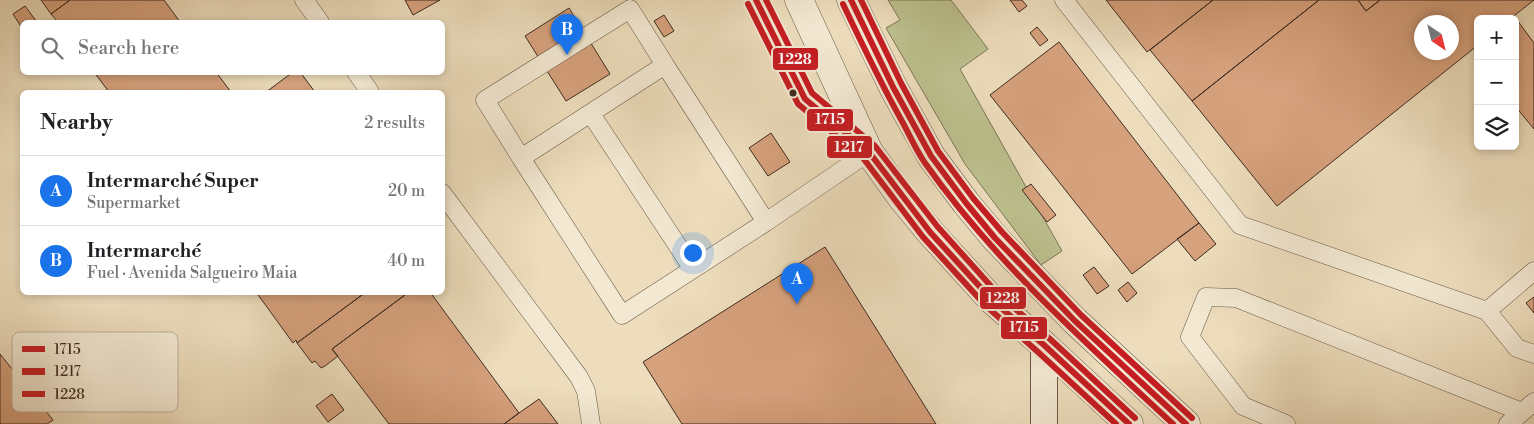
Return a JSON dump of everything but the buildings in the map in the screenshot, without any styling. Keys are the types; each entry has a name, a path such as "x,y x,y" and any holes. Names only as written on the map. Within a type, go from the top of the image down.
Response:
{"street":[{"path":"799,0 869,152 902,198 936,239 992,300 1044,345 1129,424"},
{"path":"851,0 893,87 932,156 966,203 995,238 1075,321 1186,424"},
{"path":"1044,345 1044,424"}],"lane":[{"path":"304,0 319,20"},
{"path":"756,0 805,99 869,152 766,222 622,315 485,100 630,9 766,222"},
{"path":"1064,0 1240,225 1487,311 1517,348 1534,354"},
{"path":"521,158 665,65"},
{"path":"358,75 369,90"},
{"path":"590,114 693,269"},
{"path":"445,197 579,377 586,390 591,424"},
{"path":"1487,311 1534,271"},
{"path":"1286,424 1243,406 1190,337 1206,297 1236,298 1528,407 1508,424"}],"green space":[{"path":"888,0 951,0 988,49 960,69 1062,251 1041,265 965,164 886,28 900,20"}],"transit line":[{"name":"1715","path":"756,0 805,99 869,152 930,232 992,300 1044,345 1129,424"},
{"name":"1228","path":"766,0 812,93 875,146 937,226 998,294 1050,339 1135,418"},
{"name":"1715","path":"851,0 893,87 931,156 966,203 995,238 1075,321 1186,424"},
{"name":"1228","path":"861,0 901,83 938,151 973,198 1002,232 1081,315 1192,418"},
{"name":"1217","path":"748,4 798,104 863,158 923,237 986,306 1116,424"},
{"name":"1217","path":"843,4 879,79 916,148 952,199 981,234 1042,300 1173,424"}],"place":[{"name":"Intermarché","path":"567,55"},
{"name":"Intermarché Super","path":"797,304"}]}
